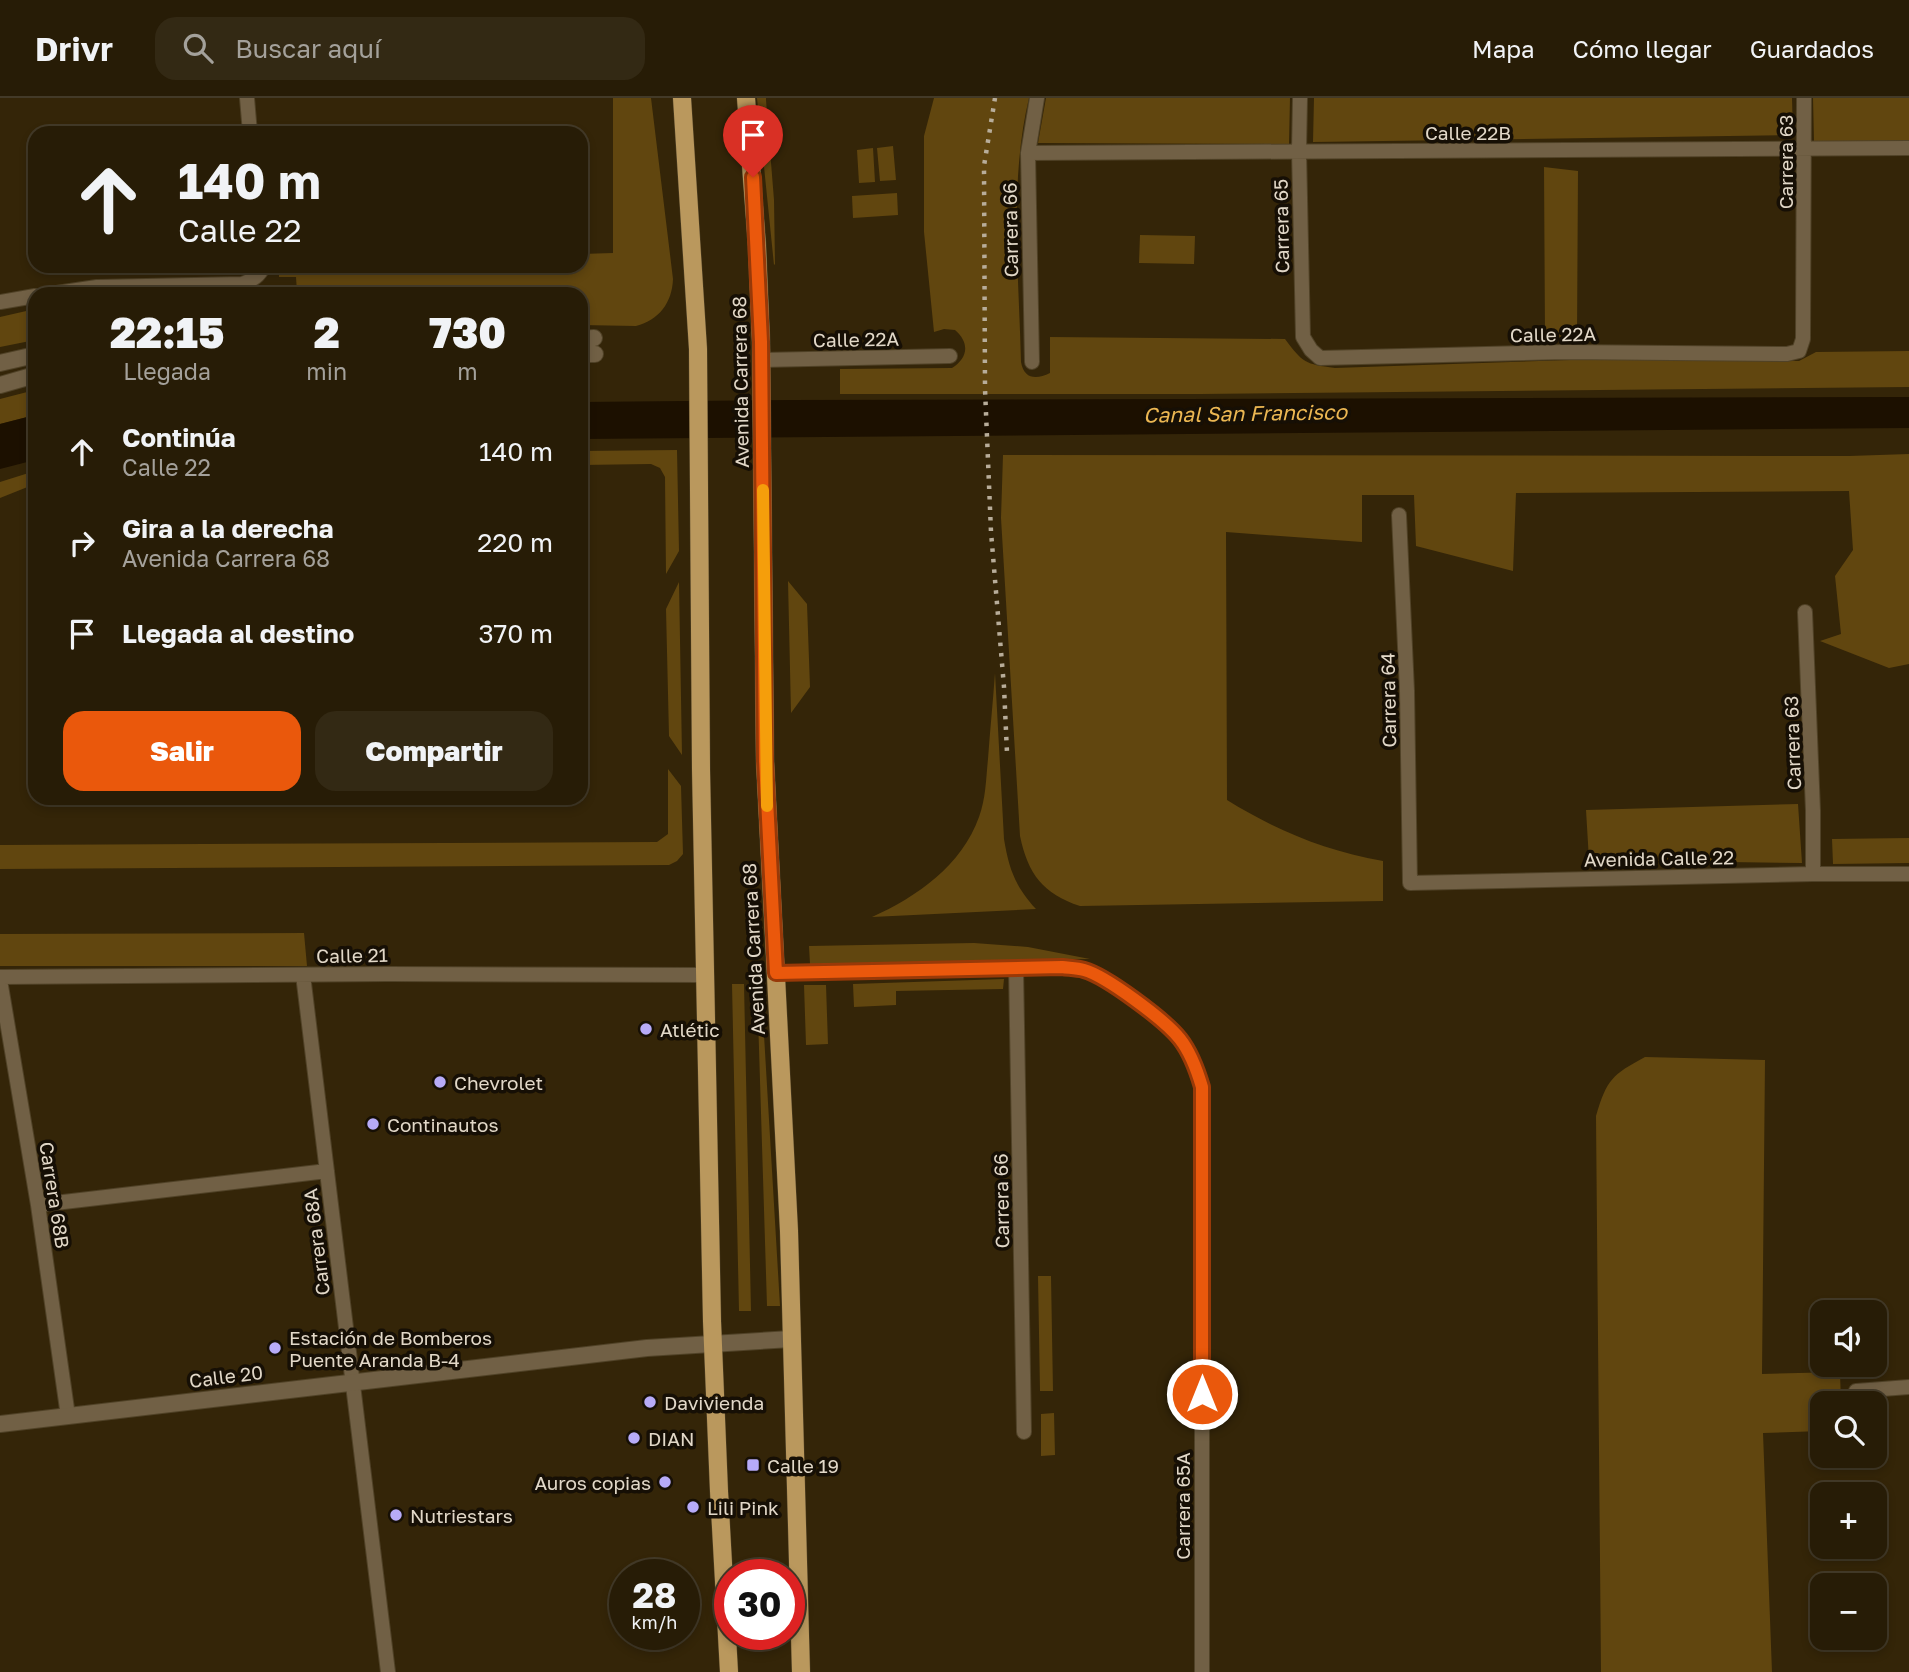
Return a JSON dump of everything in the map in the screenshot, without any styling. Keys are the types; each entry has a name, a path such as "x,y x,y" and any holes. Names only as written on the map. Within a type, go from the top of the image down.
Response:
{"main road":[{"path":"682,98 699,392 701,769 713,1344 729,1672"},
{"name":"Avenida Carrera 68","path":"746,98 762,360 765,761 789,1231 801,1672"}],"street":[{"path":"247,98 249,126"},
{"name":"Carrera 66","path":"1031,362 1028,153 1037,98"},
{"name":"Carrera 65","path":"1300,98 1303,337 1311,350"},
{"name":"Carrera 63","path":"1798,351 1802,339 1804,98"},
{"name":"Calle 22B","path":"1028,153 1909,148"},
{"path":"97,287 242,284 253,280 260,273"},
{"path":"0,302 28,297"},
{"name":"Calle 22A","path":"1311,350 1320,358 1565,352 1787,354 1798,351"},
{"name":"Calle 22A","path":"762,360 950,356"},
{"path":"0,363 28,357"},
{"path":"0,384 28,377"},
{"name":"Carrera 64","path":"1399,515 1407,691 1410,883"},
{"name":"Carrera 63","path":"1805,611 1814,874"},
{"name":"Avenida Calle 22","path":"1410,883 1909,874"},
{"name":"Carrera 65A","path":"1016,968 1062,967 1085,970 1118,988 1179,1038 1196,1065 1202,1087 1202,1672"},
{"path":"776,973 1016,968"},
{"name":"Carrera 66","path":"1016,968 1024,1432"},
{"name":"Carrera 68A","path":"303,975 388,1672"},
{"name":"Calle 21","path":"0,978 705,975"},
{"name":"Carrera 68B","path":"0,978 38,1205 68,1416"},
{"path":"38,1205 327,1171"},
{"name":"Calle 20","path":"0,1424 633,1350 792,1339"},
{"path":"1856,1391 1909,1387"}],"shaded area":[{"path":"613,98 651,98 673,279 667,303 651,320 636,326 588,325 588,287 297,287 296,277 279,277 279,273 588,273 588,254 613,253"},
{"path":"757,98 766,98 774,200 774,265"},
{"path":"934,98 1029,98 1019,162 1017,229 1021,362 1025,372 1031,376 1040,377 1050,373 1050,337 1285,339 1306,361 1335,368 1600,359 1799,361 1816,352 1909,351 1909,387 1200,394 840,394 840,369 952,368 964,355 965,345 955,330 934,332 924,232 924,136"},
{"path":"1046,98 1290,98 1289,144 1038,143"},
{"path":"1314,98 1792,98 1793,135 1313,142"},
{"path":"1813,98 1909,98 1909,141 1814,141"},
{"path":"893,146 896,180 880,181 877,148"},
{"path":"873,148 875,182 859,183 857,150"},
{"path":"1544,167 1578,171 1577,338 1545,337"},
{"path":"897,193 898,215 853,218 852,196"},
{"path":"1140,235 1195,236 1194,264 1139,263"},
{"path":"28,311 28,341 0,347 0,317"},
{"path":"28,392 28,417 0,424 0,399"},
{"path":"677,450 679,551 666,574 665,477 660,468 651,464 588,465 588,451"},
{"path":"1909,454 1909,664 1889,668 1820,641 1841,634 1835,576 1853,550 1849,491 1516,493 1513,571 1416,546 1414,495 1362,495 1362,542 1226,532 1227,800 1302,838 1383,861 1383,901 1080,906 1047,889 1033,872 1020,836 1001,518 1003,455"},
{"path":"28,473 28,487 0,498 0,482"},
{"path":"788,581 807,604 810,687 791,713"},
{"path":"679,582 682,755 669,736 666,609"},
{"path":"995,673 1004,839 1014,877 1036,909 872,917 905,900 936,877 950,864 971,834 979,817 984,795"},
{"path":"668,769 681,786 683,854 669,865 0,869 0,845 657,842 668,834"},
{"path":"1798,804 1802,863 1589,860 1586,810"},
{"path":"1909,838 1909,863 1833,864 1832,839"},
{"path":"304,933 307,966 0,966 0,934"},
{"path":"974,943 1028,947 1090,959 810,964 809,946"},
{"path":"1004,979 1003,989 896,991 896,1005 854,1007 853,984"},
{"path":"732,984 744,984 751,1311 739,1311"},
{"path":"757,984 761,984 780,1306 767,1306"},
{"path":"804,985 826,985 828,1044 806,1045"},
{"path":"1645,1057 1765,1060 1762,1374 1810,1373 1810,1377 1840,1377 1841,1391 1810,1391 1810,1431 1763,1433 1772,1672 1601,1672 1596,1116 1612,1079"},
{"path":"1038,1276 1051,1276 1053,1391 1040,1391"},
{"path":"1054,1413 1055,1455 1041,1456 1041,1414"}],"water":[{"name":"Canal San Francisco","path":"1909,397 1909,428 588,439 588,402"},
{"path":"28,417 28,462 0,469 0,424"}],"railway":[{"path":"995,98 984,166 985,389 991,532 1007,753"}],"slow traffic":[{"path":"763,490 767,806"}],"place":[{"name":"Atlétic","path":"646,1029"},
{"name":"Chevrolet","path":"440,1082"},
{"name":"Continautos","path":"373,1124"},
{"name":"Estación de Bomberos Puente Aranda B-4","path":"275,1348"},
{"name":"Davivienda","path":"650,1402"},
{"name":"DIAN","path":"634,1438"},
{"name":"Calle 19","path":"753,1465"},
{"name":"Auros copias","path":"665,1482"},
{"name":"Lili Pink","path":"693,1507"},
{"name":"Nutriestars","path":"396,1515"}],"route":[{"path":"753,177 761,342 765,761 776,973 1062,967 1085,970 1118,988 1179,1038 1196,1065 1202,1087 1202,1394"}]}
